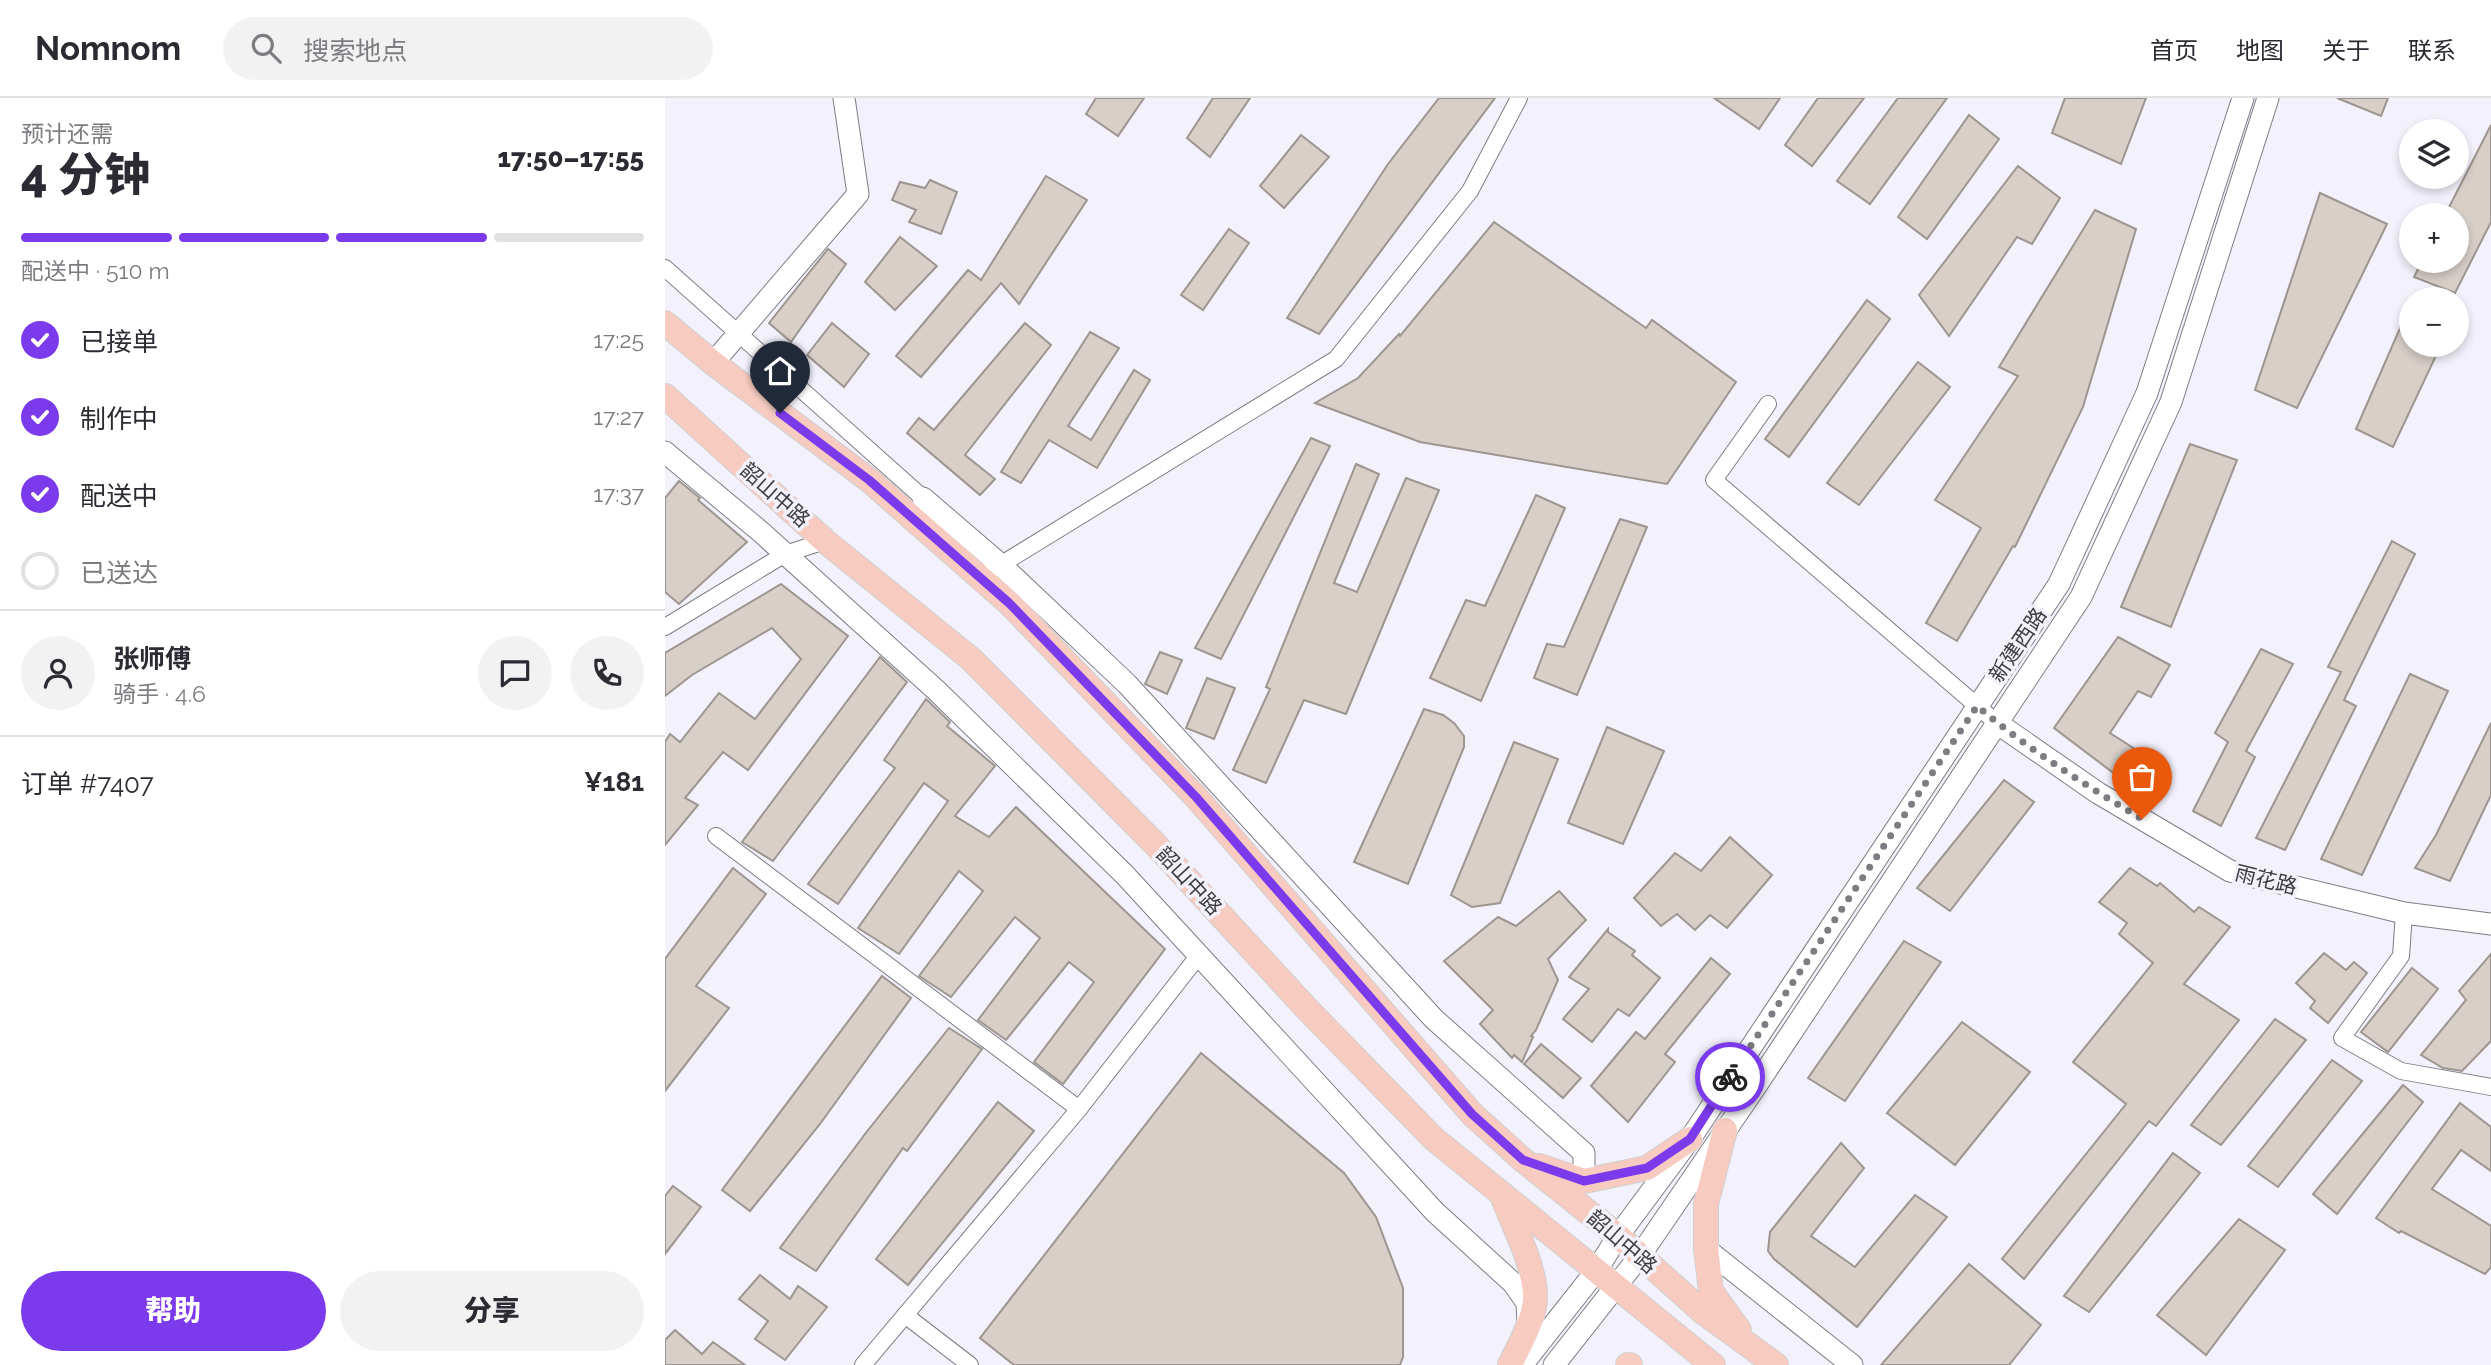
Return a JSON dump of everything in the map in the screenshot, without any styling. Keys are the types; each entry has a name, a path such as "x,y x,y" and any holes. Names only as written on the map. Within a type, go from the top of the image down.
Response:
{"main road":[{"name":"韶山中路","path":"665,323 713,363 869,480 1009,603 1196,797 1472,1114 1523,1160 1618,1236 1703,1312 1776,1365"},
{"name":"韶山中路","path":"665,396 825,541 971,659 1155,844 1309,1011 1434,1139 1713,1365"},
{"path":"1725,1130 1706,1204 1706,1249 1711,1291 1752,1348"},
{"path":"1523,1160 1584,1181 1647,1168 1690,1139"},
{"path":"1502,1194 1531,1274 1535,1300 1528,1326 1510,1365"}],"street":[{"path":"713,363 858,194 844,98"},
{"path":"979,578 1336,359 1470,191 1519,98"},
{"name":"新建西路","path":"1522,1365 1596,1271 1618,1236 1690,1139 2059,584 2147,393 2243,98"},
{"name":"新建西路","path":"1554,1365 1639,1257 2081,597 2171,402 2268,98"},
{"path":"665,268 1001,565 1127,684 1434,1019 1584,1153 1584,1181"},
{"path":"1768,404 1714,480 1997,723"},
{"path":"665,452 785,554 946,700 1125,875 1435,1212 1513,1283 1527,1303 1528,1326"},
{"path":"923,498 945,547"},
{"path":"665,627 785,554 825,541"},
{"name":"雨花路","path":"1997,723 2098,793 2229,872 2404,913 2491,924"},
{"path":"716,836 1079,1109"},
{"path":"2404,913 2401,956 2342,1038 2401,1071 2491,1087"},
{"path":"863,1365 1079,1109 1199,955"},
{"path":"1706,1249 1851,1365"},
{"path":"905,1315 970,1365"}],"building":[{"path":"1096,98 1144,98 1118,136 1086,114"},
{"path":"1213,98 1250,98 1210,157 1187,138"},
{"path":"1439,98 1495,98 1319,334 1287,318 1388,164"},
{"path":"1714,98 1780,98 1759,129"},
{"path":"1818,98 1864,98 1812,166 1785,145"},
{"path":"1898,98 1947,98 1870,204 1837,181"},
{"path":"2065,98 2146,98 2121,164 2052,133"},
{"path":"2337,98 2388,98 2381,116"},
{"path":"1969,115 1999,139 1927,239 1898,217"},
{"path":"2491,125 2491,222 2469,265 2469,203 2451,203 2458,189 2469,189 2469,168"},
{"path":"1301,135 1329,157 1284,208 1260,186"},
{"path":"2018,166 2060,198 2032,244 2017,237 1949,336 1919,295"},
{"path":"1046,176 1087,200 1019,304 1001,283 921,377 896,356 968,270 981,280"},
{"path":"930,180 957,192 941,234 909,222 916,210 892,200 900,182 925,188"},
{"path":"2320,193 2387,224 2297,408 2255,390"},
{"path":"2095,210 2136,229 2083,407 2015,547 2013,546 1957,641 1926,623 1981,528 1935,500 2018,376 1999,367"},
{"path":"1494,222 1646,328 1652,320 1736,382 1667,484 1420,442 1315,403 1358,378 1399,334 1400,336"},
{"path":"1229,229 1249,243 1203,310 1181,295"},
{"path":"900,237 937,266 895,310 865,282"},
{"path":"828,249 846,264 791,342 769,323"},
{"path":"2416,273 2465,273 2458,287 2440,287 2414,277"},
{"path":"1867,300 1890,319 1789,457 1765,439"},
{"path":"832,323 869,354 844,387 807,355"},
{"path":"1025,323 1051,345 965,455 995,479 980,495 907,433 919,418 934,430"},
{"path":"2399,330 2399,357 2435,357 2393,447 2356,429"},
{"path":"1090,332 1119,348 1068,426 1091,440 1134,370 1150,380 1097,468 1049,440 1021,483 1001,472"},
{"path":"1918,362 1950,387 1859,505 1827,483"},
{"path":"1311,438 1330,446 1221,659 1195,648"},
{"path":"2190,444 2237,460 2171,627 2121,607"},
{"path":"1356,464 1379,474 1334,583 1357,592 1406,478 1439,490 1346,714 1304,700 1266,783 1233,770 1270,689 1266,687"},
{"path":"679,481 747,542 679,604 665,592 665,498"},
{"path":"1536,495 1565,508 1481,701 1430,678 1466,600 1485,606"},
{"path":"1620,519 1647,527 1577,695 1534,678 1547,644 1564,647"},
{"path":"2392,541 2415,554 2344,700 2356,706 2285,850 2256,838 2341,672 2328,667"},
{"path":"781,584 848,636 748,770 723,752 685,798 698,805 665,845 665,742 670,734 680,742 719,693 755,719 801,659 772,628 692,675 665,696 665,653"},
{"path":"2118,637 2170,665 2151,697 2138,691 2110,733 2138,751 2120,778 2054,728"},
{"path":"2261,649 2293,664 2246,751 2255,757 2221,826 2193,811 2228,742 2215,733"},
{"path":"1160,652 1182,660 1167,694 1145,684"},
{"path":"880,657 907,682 773,861 742,842"},
{"path":"2410,674 2448,691 2362,875 2321,859"},
{"path":"1207,678 1235,688 1214,739 1186,728"},
{"path":"926,699 950,722 947,726 995,766 955,816 989,837 1016,807 1165,949 1063,1084 1034,1062 1094,982 1069,962 1006,1040 978,1020 1040,938 1015,917 951,997 919,976 983,891 959,871 899,954 858,928 948,801 924,783 838,904 808,884 895,768 884,760"},
{"path":"1424,709 1443,715 1454,723 1464,736 1464,747 1408,884 1354,862"},
{"path":"2491,723 2491,795 2450,881 2415,868 2436,835"},
{"path":"1607,727 1664,751 1623,844 1568,823"},
{"path":"1514,742 1558,759 1500,903 1472,907 1451,895"},
{"path":"2004,780 2034,802 1950,911 1917,888"},
{"path":"1730,837 1772,875 1727,928 1710,915 1695,930 1677,914 1661,926 1634,898 1675,853 1701,871"},
{"path":"733,868 766,894 696,986 729,1008 665,1091 665,959"},
{"path":"2130,868 2157,886 2160,883 2194,912 2199,907 2230,927 2184,984 2239,1020 2156,1126 2149,1121 2024,1279 2002,1259 2126,1104 2073,1062 2153,963 2119,934 2127,923 2099,902"},
{"path":"1559,891 1586,920 1548,959 1558,980 1531,1036 1533,1037 1522,1062 1514,1055 1512,1058 1480,1024 1493,1010 1444,961 1498,917 1516,926"},
{"path":"1608,929 1608,932 1635,951 1632,955 1660,978 1629,1016 1618,1009 1592,1042 1563,1019 1589,989 1569,977"},
{"path":"1904,941 1941,962 1845,1101 1808,1078"},
{"path":"2324,953 2346,970 2354,962 2367,973 2328,1023 2310,1008 2315,1001 2296,983"},
{"path":"2491,954 2491,1041 2462,1071 2443,1068 2421,1055 2466,1000 2459,991"},
{"path":"1711,958 1730,974 1665,1054 1675,1062 1628,1122 1591,1086 1636,1032 1645,1039"},
{"path":"2412,968 2438,989 2388,1052 2361,1032"},
{"path":"882,976 911,998 820,1124 750,1211 722,1190"},
{"path":"2275,1019 2306,1040 2221,1145 2191,1125"},
{"path":"1962,1022 2030,1072 1955,1165 1887,1113"},
{"path":"949,1028 982,1049 907,1151 903,1148 816,1271 780,1248 865,1134"},
{"path":"1541,1044 1581,1078 1563,1098 1524,1064"},
{"path":"1201,1053 1344,1173 1376,1217 1403,1288 1403,1357 1400,1365 1014,1365 980,1338"},
{"path":"2332,1060 2362,1081 2278,1187 2248,1166"},
{"path":"2403,1085 2423,1102 2337,1214 2313,1194"},
{"path":"998,1102 1034,1131 908,1285 876,1259"},
{"path":"2460,1103 2491,1127 2491,1171 2461,1150 2432,1189 2491,1226 2491,1267 2485,1274 2401,1231 2399,1233 2376,1218"},
{"path":"1841,1143 1864,1168 1811,1236 1855,1267 1915,1195 1947,1217 1857,1327 1774,1259 1768,1251 1770,1232"},
{"path":"2173,1153 2200,1173 2089,1312 2064,1296"},
{"path":"673,1186 701,1207 665,1254 665,1196"},
{"path":"2239,1219 2285,1250 2206,1355 2157,1315"},
{"path":"1969,1264 2041,1325 2009,1365 1881,1365"},
{"path":"760,1275 790,1299 798,1286 827,1307 785,1360 755,1339 768,1321 739,1299"},
{"path":"675,1330 702,1354 713,1342 745,1365 665,1365 665,1340"}],"way so far":[{"path":"1730,1077 1977,706 1997,723 2098,793 2142,819"}],"route":[{"path":"780,413 869,480 1009,603 1196,797 1472,1114 1523,1160 1584,1181 1647,1168 1690,1139 1730,1077"}]}
